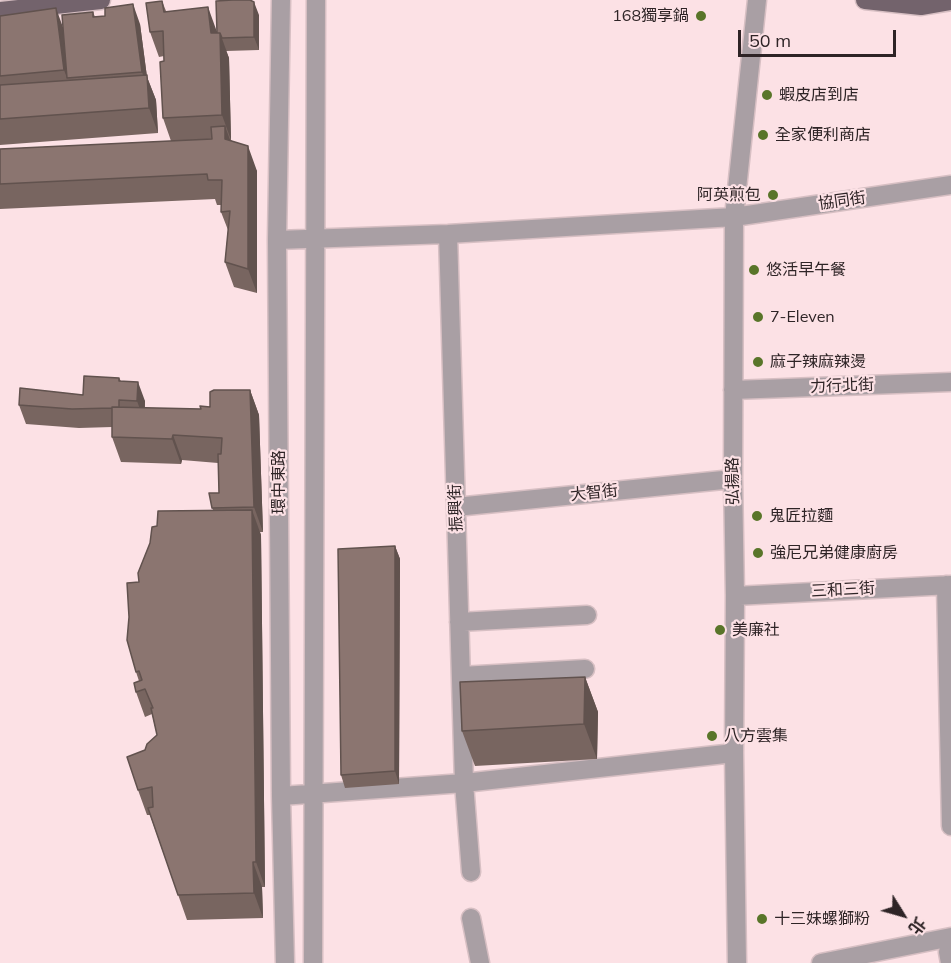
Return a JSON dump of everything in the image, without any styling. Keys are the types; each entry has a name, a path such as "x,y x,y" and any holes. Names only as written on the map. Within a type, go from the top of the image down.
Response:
{"main road":[{"path":"0,11 101,0"},
{"path":"865,0 921,6 951,0"}],"street":[{"name":"環中東路","path":"281,0 277,240 281,796 285,963"},
{"path":"313,963 316,0"},
{"name":"弘揚路","path":"737,963 734,753 734,217 757,0"},
{"name":"協同街","path":"734,217 951,185"},
{"path":"277,240 448,234 734,217"},
{"name":"振興街","path":"448,234 464,783 471,872"},
{"name":"力行北街","path":"733,390 951,382"},
{"name":"大智街","path":"456,507 733,479"},
{"path":"949,585 951,826"},
{"name":"三和三街","path":"735,596 949,585"},
{"path":"459,622 587,615"},
{"path":"461,676 585,669"},
{"path":"281,796 464,783 734,753"},
{"path":"471,918 480,963"},
{"path":"821,963 951,937"},
{"path":"950,963 948,952 951,943"}],"building":[{"path":"162,1 164,12 208,7 211,33 220,33 222,115 163,118 160,62 164,61 163,31 150,32 146,3"},
{"path":"216,1 254,2 254,37 222,38 220,33 217,33"},
{"path":"133,4 142,72 67,78 62,15 93,12 93,17 105,16 105,8"},
{"path":"56,8 64,70 0,76 0,16"},
{"path":"147,75 149,108 0,119 0,85"},
{"path":"225,126 225,139 248,146 248,269 225,262 230,211 221,212 222,180 208,180 207,174 0,184 0,149 212,139 211,127"},
{"path":"84,376 119,378 119,381 138,382 137,401 119,400 119,407 112,408 72,409 19,405 20,388 83,395"},
{"path":"250,390 254,507 212,508 209,493 219,493 218,454 221,454 222,438 173,435 172,439 112,437 112,407 201,409 200,406 210,407 210,392"},
{"path":"252,510 256,862 253,862 254,893 178,895 148,808 153,807 152,787 138,790 127,757 145,750 147,744 157,735 151,708 153,708 145,689 136,692 134,683 142,680 139,671 136,672 127,640 129,617 127,583 139,582 138,573 150,543 152,527 157,526 158,511"},
{"path":"395,546 395,771 341,775 338,549"},
{"path":"585,677 584,724 462,731 460,682"}],"place":[{"name":"168獨享鍋","path":"701,16"},
{"name":"蝦皮店到店","path":"767,95"},
{"name":"全家便利商店","path":"763,135"},
{"name":"阿英煎包","path":"773,195"},
{"name":"悠活早午餐","path":"754,270"},
{"name":"7-Eleven","path":"758,317"},
{"name":"麻子辣麻辣燙","path":"758,362"},
{"name":"鬼匠拉麵","path":"757,516"},
{"name":"強尼兄弟健康廚房","path":"758,553"},
{"name":"美廉社","path":"720,630"},
{"name":"八方雲集","path":"712,736"},
{"name":"十三妹螺獅粉","path":"762,919"}]}
